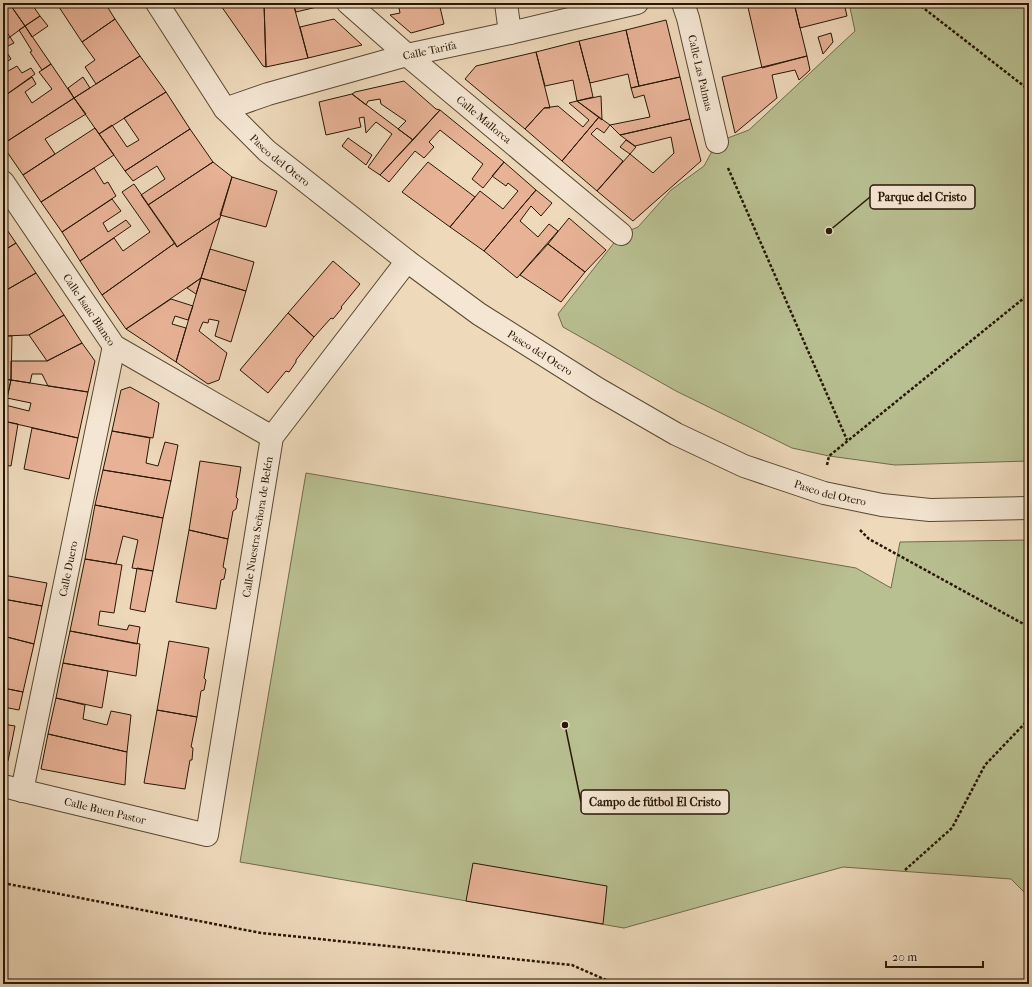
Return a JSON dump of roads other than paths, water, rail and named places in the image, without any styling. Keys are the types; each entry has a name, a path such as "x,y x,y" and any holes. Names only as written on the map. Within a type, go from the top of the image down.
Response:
{"street":[{"name":"Paseo del Otero","path":"157,3 225,109 267,151 407,261 479,314 598,389 676,434 744,466 824,493 882,505 930,510 1029,508"},
{"name":"Calle Mallorca","path":"348,3 407,55 621,234"},
{"path":"506,3 510,33"},
{"name":"Calle Tarifa","path":"225,109 268,94 407,55 510,33 637,3"},
{"name":"Calle Las Palmas","path":"683,3 688,18 717,142"},
{"name":"Calle Isaac Blanco","path":"3,182 114,346 272,437"},
{"name":"Calle Nuestra Señora de Belén","path":"206,835 272,437 407,261"},
{"name":"Calle Duero","path":"12,788 114,346"},
{"name":"Calle Buen Pastor","path":"12,788 206,835"}],"place":[{"name":"Parque del Cristo","path":"829,231"},
{"name":"Campo de fútbol El Cristo","path":"565,725"}]}
